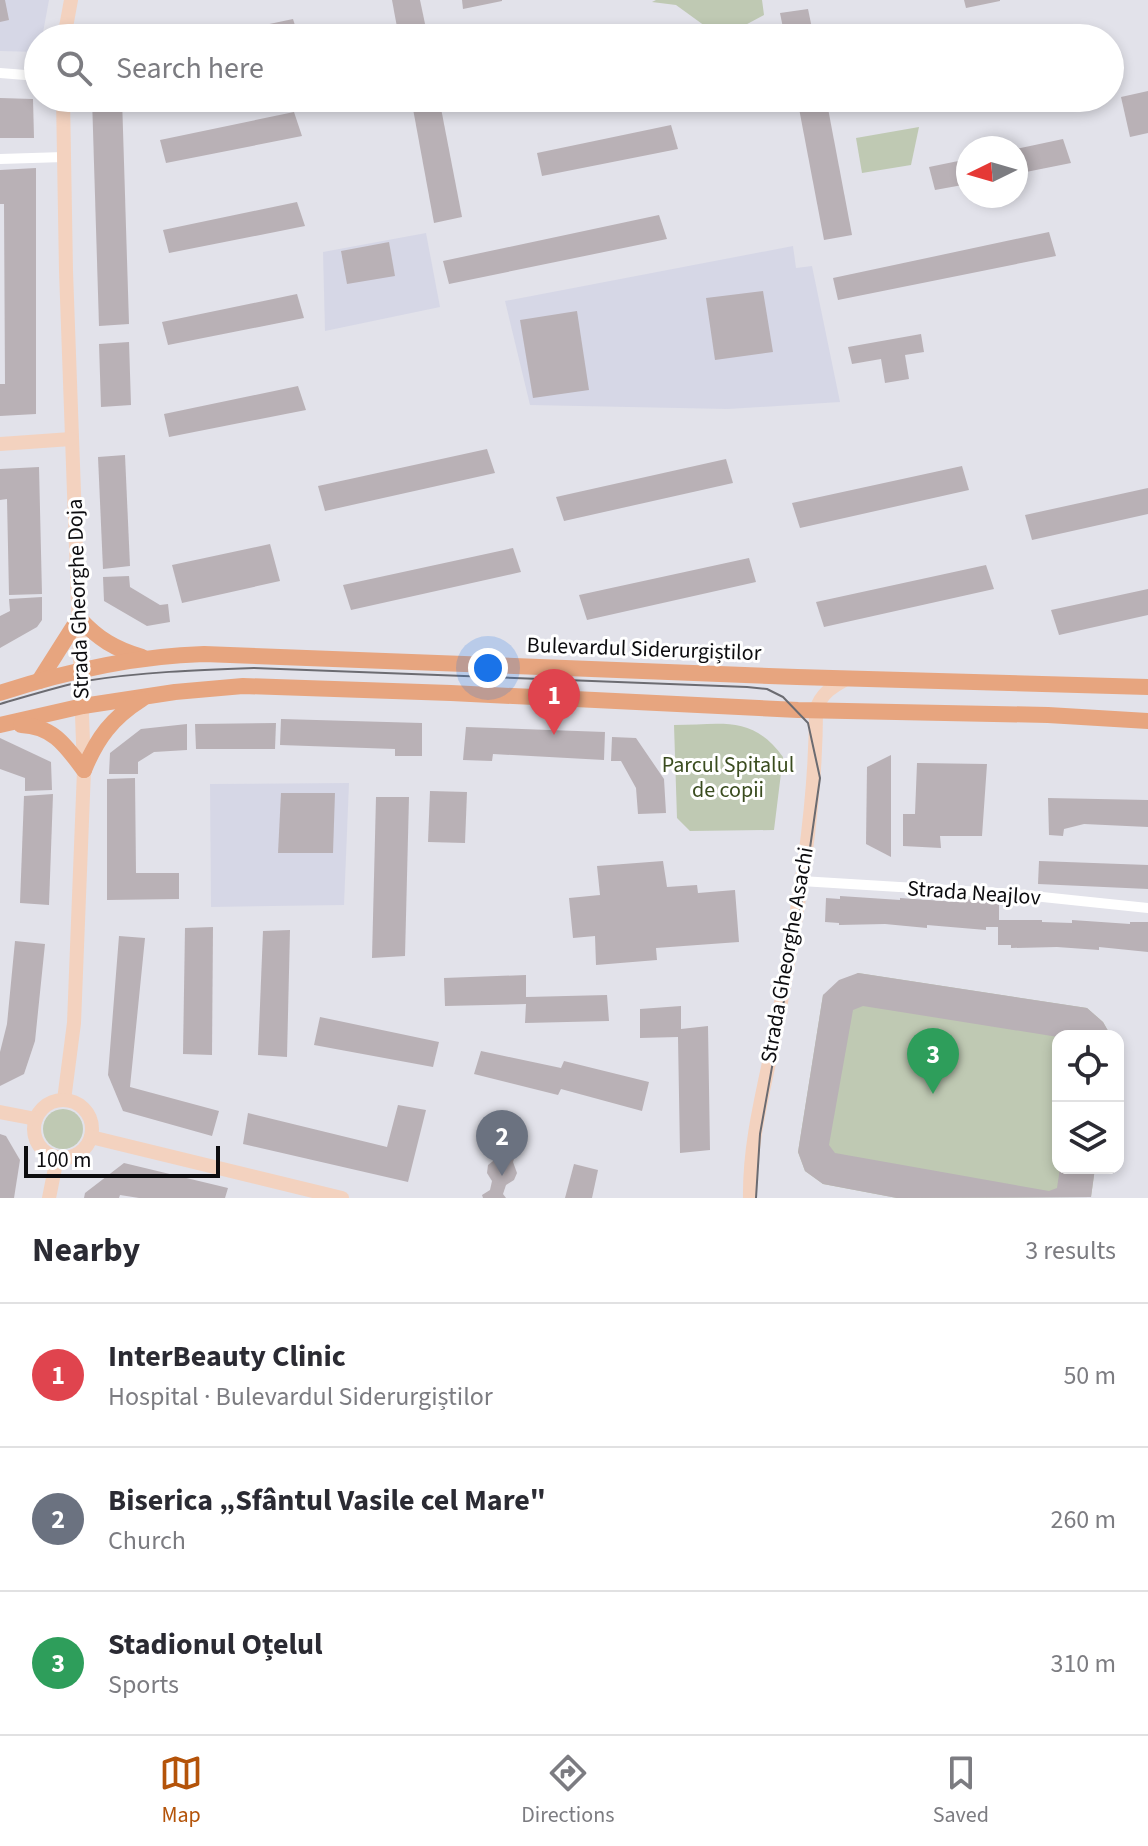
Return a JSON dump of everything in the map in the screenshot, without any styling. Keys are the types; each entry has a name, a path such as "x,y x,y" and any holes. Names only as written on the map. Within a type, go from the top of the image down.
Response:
{"main road":[{"path":"39,681 79,618 112,647 143,658"},
{"name":"Bulevardul Siderurgiștilor","path":"0,693 82,669 143,658 204,654 1148,687"},
{"path":"1,725 83,706 214,687 294,686 816,710 1048,715 1148,721"},
{"path":"84,770 110,723 122,711 147,696"},
{"path":"1,725 34,725 49,731 64,743 84,770"}],"street":[{"path":"67,24 71,0"},
{"path":"0,73 24,75"},
{"name":"Strada Gheorghe Doja","path":"63,112 71,439 84,770 74,1023 64,1100"},
{"path":"0,159 64,157"},
{"path":"0,444 71,439"},
{"path":"816,710 825,692 848,678"},
{"name":"Strada Gheorghe Asachi","path":"750,1198 753,1146 801,881 816,777 816,710"},
{"name":"Strada Neajlov","path":"801,881 1014,894 1148,908"},
{"path":"64,1100 85,1109 90,1118 91,1137 82,1151 74,1156 57,1158 49,1155 37,1142 34,1133 36,1119 50,1103 64,1100"},
{"path":"0,1112 36,1119"},
{"path":"91,1137 342,1198"},
{"path":"49,1198 57,1158"}],"shaded area":[{"path":"0,0 49,0 45,24 24,24 24,52 0,51"},
{"path":"426,233 440,307 325,331 323,252"},
{"path":"793,246 796,268 812,266 840,402 728,409 530,405 505,301"},
{"path":"349,783 344,905 211,907 210,784"}],"green space":[{"path":"762,0 764,15 747,24 702,24 676,5 652,2"},
{"path":"919,127 911,165 862,173 856,138"},
{"name":"Parcul Spitalul de copii","path":"674,725 734,725 760,734 771,743 783,757 774,830 690,831 677,818"},
{"path":"858,973 1087,1008 1108,1030 1052,1030 1052,1174 1094,1174 1091,1197 897,1198 823,1184 805,1171 798,1152 823,995"},
{"path":"63,1109 77,1115 83,1129 77,1143 63,1149 49,1143 43,1129 49,1115"}],"building":[{"path":"0,0 5,0 9,20 0,22"},
{"path":"392,0 420,0 425,24 396,24"},
{"path":"462,0 502,0 502,1 463,9"},
{"path":"964,0 1000,0 1000,1 966,8"},
{"path":"808,9 811,24 782,24 780,13"},
{"path":"293,19 295,24 269,24"},
{"path":"1148,91 1148,133 1130,137 1124,96"},
{"path":"0,98 24,99 24,112 33,112 34,138 0,138"},
{"path":"92,112 122,112 129,324 99,326"},
{"path":"294,112 302,136 166,163 160,140"},
{"path":"414,112 442,112 462,217 434,223"},
{"path":"800,112 829,112 852,235 824,240"},
{"path":"671,125 678,149 542,176 537,153"},
{"path":"1063,139 1071,163 1028,172 1028,146"},
{"path":"956,161 956,186 935,190 929,167"},
{"path":"36,168 36,414 0,416 0,384 5,384 4,204 0,204 0,170"},
{"path":"297,202 305,226 169,253 163,230"},
{"path":"659,215 667,239 449,284 443,261"},
{"path":"1049,232 1056,256 838,300 833,278"},
{"path":"389,242 395,276 347,284 341,251"},
{"path":"763,291 773,352 715,360 706,298"},
{"path":"297,294 304,318 168,345 162,322"},
{"path":"577,311 589,390 533,398 520,320"},
{"path":"921,334 924,352 905,355 909,379 885,383 881,359 852,364 848,347"},
{"path":"129,342 131,405 101,407 99,344"},
{"path":"298,386 306,410 169,437 164,414"},
{"path":"487,449 495,473 325,511 318,486"},
{"path":"125,455 130,566 103,569 98,457"},
{"path":"726,459 733,483 564,521 556,497"},
{"path":"962,466 969,490 800,528 792,503"},
{"path":"39,467 42,594 9,595 7,499 0,500 0,469"},
{"path":"1148,488 1148,514 1032,540 1025,515"},
{"path":"270,544 280,581 182,603 172,565"},
{"path":"513,548 521,572 351,610 343,585"},
{"path":"749,558 756,582 587,620 579,595"},
{"path":"986,565 994,589 824,627 816,602"},
{"path":"129,576 130,587 160,605 168,604 170,622 147,626 104,601 103,577"},
{"path":"1148,589 1148,615 1059,635 1051,610"},
{"path":"42,597 42,620 37,627 0,648 0,616 10,611 9,599"},
{"path":"281,719 422,723 422,756 395,756 395,749 280,745"},
{"path":"276,723 275,749 196,749 195,724"},
{"path":"187,724 187,750 154,752 138,762 138,774 109,774 110,753 141,729"},
{"path":"466,727 605,732 604,760 493,754 492,761 463,760"},
{"path":"612,737 636,738 664,779 666,813 638,814 636,788 621,761 611,761"},
{"path":"0,738 51,762 52,790 25,791 25,778 0,769"},
{"path":"891,755 891,857 866,844 867,767"},
{"path":"917,763 987,764 982,836 940,836 941,848 903,846 903,814 915,814"},
{"path":"135,778 136,873 179,873 179,899 107,900 107,779"},
{"path":"430,791 467,792 465,843 428,842"},
{"path":"281,793 335,793 333,853 278,853"},
{"path":"53,794 49,905 20,903 24,796"},
{"path":"376,797 409,797 405,956 372,958"},
{"path":"1048,798 1148,800 1148,827 1084,824 1064,829 1063,836 1049,835"},
{"path":"663,861 667,887 697,885 698,893 735,890 739,942 656,948 657,960 596,965 595,936 573,938 569,898 600,895 597,866"},
{"path":"1039,861 1148,865 1148,889 1038,884"},
{"path":"840,896 958,902 958,899 987,900 987,903 999,903 999,920 1148,922 1148,952 1099,947 1099,950 1011,948 1011,945 998,945 998,927 986,927 986,930 825,922 826,898 840,899"},
{"path":"213,927 212,1055 183,1054 185,928"},
{"path":"290,930 287,1057 258,1055 263,931"},
{"path":"119,936 145,938 130,1087 219,1111 212,1136 123,1111 108,1075"},
{"path":"15,941 45,944 35,1041 24,1074 0,1086 0,1052 7,1024"},
{"path":"858,973 1087,1008 1108,1030 1052,1030 1052,1036 863,1006 853,1010 829,1145 835,1153 1049,1191 1057,1188 1059,1174 1094,1174 1091,1197 897,1198 823,1184 805,1171 798,1152 823,995 839,980"},
{"path":"526,975 526,997 607,995 609,1021 525,1023 526,1004 445,1006 444,978"},
{"path":"681,1006 681,1029 708,1026 710,1150 680,1153 678,1037 640,1038 640,1009"},
{"path":"320,1017 439,1042 433,1067 314,1045"},
{"path":"481,1051 561,1068 564,1061 649,1082 642,1111 561,1089 558,1095 474,1074"},
{"path":"398,1105 426,1110 408,1182 243,1144 248,1113 387,1147"},
{"path":"0,1134 6,1136 20,1160 14,1198 0,1198"},
{"path":"499,1152 515,1156 513,1162 517,1173 514,1180 506,1185 503,1194 506,1198 483,1198 482,1195 490,1190 492,1181 487,1173 488,1165"},
{"path":"124,1163 228,1188 225,1198 139,1198 120,1195 119,1198 84,1198 85,1193"},
{"path":"574,1164 598,1170 592,1198 565,1198"}],"tram line":[{"path":"0,704 63,686 106,678 254,668 747,687 767,689 783,697 808,723 820,778 805,883 760,1134 756,1198"}],"place":[{"name":"InterBeauty Clinic","path":"554,735"},
{"name":"Stadionul Oțelul","path":"933,1094"},
{"name":"Biserica „Sfântul Vasile cel Mare\"","path":"502,1176"}]}
